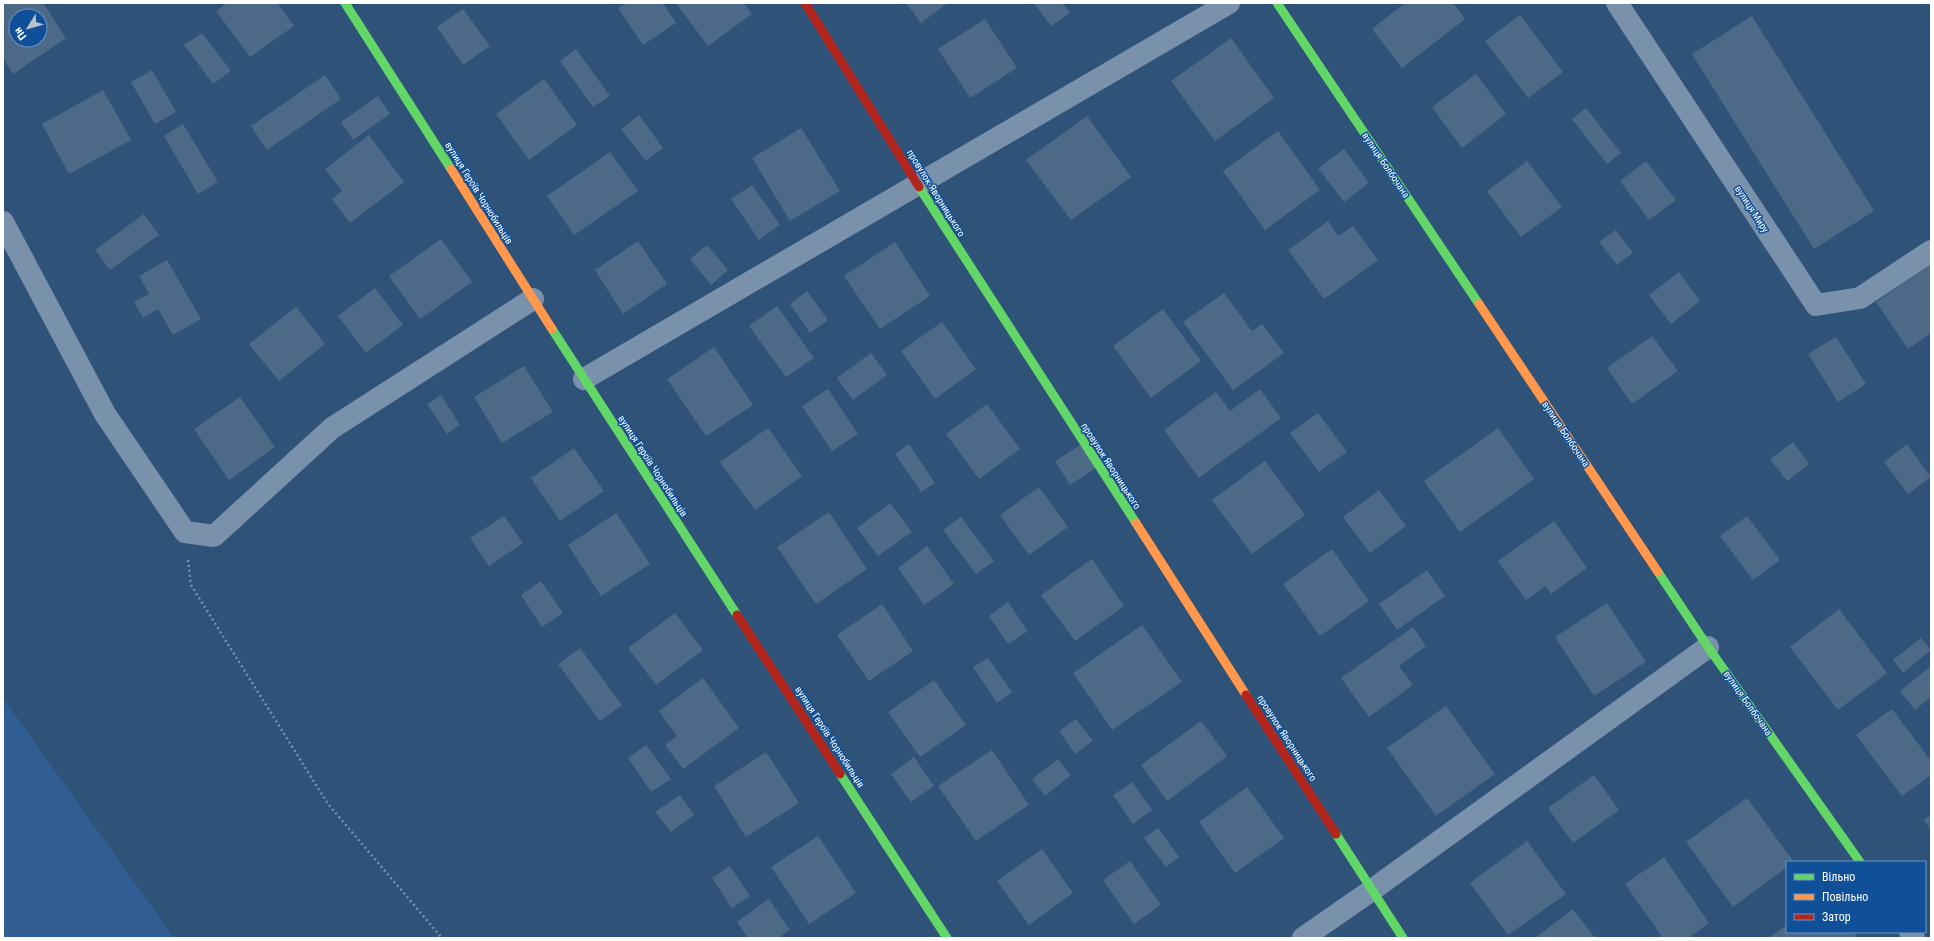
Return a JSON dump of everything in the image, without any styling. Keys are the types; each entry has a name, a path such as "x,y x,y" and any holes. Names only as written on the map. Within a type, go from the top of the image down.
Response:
{"street":[{"name":"вулиця Героїв Чорнобильців","path":"345,3 584,380 947,938"},
{"name":"провулок Яворницького","path":"805,3 917,184 1403,938"},
{"path":"584,380 1229,3"},
{"name":"вулиця Болбочана","path":"1277,3 1708,647 1859,861"},
{"name":"вулиця Миру","path":"1617,3 1816,305 1860,298 1931,251"},
{"path":"3,222 105,414 185,532 214,536 332,428 533,299"},
{"path":"1303,938 1372,890 1708,647"}],"path":[{"path":"185,532 190,585 328,804 442,938"}],"water":[{"path":"3,698 174,938 3,938"}],"building":[{"path":"3,3 43,3 46,8 8,8 8,48 48,48 48,11 66,38 13,74 3,58"},
{"path":"227,3 277,3 294,26 250,57 216,11"},
{"path":"626,3 663,3 676,23 643,45 618,8"},
{"path":"676,3 744,3 752,14 708,46"},
{"path":"906,3 948,3 921,23"},
{"path":"1034,3 1063,3 1070,13 1051,26"},
{"path":"1405,3 1453,3 1465,19 1402,68 1372,29"},
{"path":"463,9 490,46 463,65 437,27"},
{"path":"1520,15 1563,72 1528,98 1485,41"},
{"path":"1752,16 1874,211 1814,249 1692,54"},
{"path":"985,19 1017,68 970,98 938,49"},
{"path":"202,33 231,71 213,84 184,45"},
{"path":"1231,38 1274,98 1215,141 1171,81"},
{"path":"576,49 610,96 593,107 560,61"},
{"path":"152,70 176,112 155,124 131,82"},
{"path":"1476,74 1506,114 1462,148 1432,107"},
{"path":"325,75 341,99 267,150 251,126"},
{"path":"544,79 577,125 529,160 496,114"},
{"path":"103,90 131,140 69,174 42,124"},
{"path":"378,96 390,114 353,140 341,122"},
{"path":"1586,108 1621,153 1607,164 1572,119"},
{"path":"639,115 663,148 646,161 621,129"},
{"path":"1087,116 1131,177 1071,220 1026,160"},
{"path":"183,124 218,182 198,194 164,136"},
{"path":"801,128 840,191 790,221 752,158"},
{"path":"1278,131 1320,190 1265,230 1223,171"},
{"path":"369,135 404,182 350,223 332,199 342,191 325,169"},
{"path":"1344,149 1369,183 1344,202 1318,168"},
{"path":"610,152 638,191 574,235 547,196"},
{"path":"1527,161 1562,207 1521,237 1487,191"},
{"path":"1646,161 1676,200 1649,220 1620,181"},
{"path":"752,185 780,225 759,240 731,199"},
{"path":"144,214 159,235 110,270 95,250"},
{"path":"1328,221 1338,236 1353,226 1378,260 1324,299 1288,250"},
{"path":"1616,230 1633,253 1617,265 1599,242"},
{"path":"441,239 472,282 420,319 389,276"},
{"path":"638,241 667,284 623,314 595,270"},
{"path":"895,242 930,296 880,329 844,276"},
{"path":"707,245 728,270 711,285 690,259"},
{"path":"167,260 201,319 173,335 158,309 143,318 134,302 149,294 139,276"},
{"path":"1931,264 1931,333 1908,349 1876,302"},
{"path":"1679,272 1700,301 1671,324 1649,295"},
{"path":"375,288 403,325 366,353 338,316"},
{"path":"807,291 828,320 810,333 790,304"},
{"path":"1224,293 1252,331 1262,324 1284,353 1233,390 1183,322"},
{"path":"777,306 814,358 786,377 749,326"},
{"path":"296,307 325,344 279,381 249,344"},
{"path":"1163,309 1201,361 1151,398 1113,346"},
{"path":"942,322 976,369 935,399 901,351"},
{"path":"1652,336 1678,371 1632,404 1607,368"},
{"path":"1836,337 1866,384 1838,402 1808,354"},
{"path":"714,347 753,405 706,436 667,379"},
{"path":"871,353 887,375 853,400 837,378"},
{"path":"524,366 553,412 502,443 474,397"},
{"path":"828,389 858,434 832,451 802,406"},
{"path":"1260,389 1281,418 1199,478 1164,430 1216,392 1230,411"},
{"path":"441,395 460,425 447,434 427,404"},
{"path":"240,397 275,447 229,480 194,429"},
{"path":"987,404 1020,449 979,479 946,434"},
{"path":"1318,413 1347,452 1319,472 1290,433"},
{"path":"768,428 802,476 755,510 720,462"},
{"path":"1498,428 1534,479 1460,532 1424,481"},
{"path":"1793,442 1809,464 1787,481 1770,459"},
{"path":"909,444 935,483 921,492 895,454"},
{"path":"1082,444 1097,467 1070,485 1055,461"},
{"path":"1907,444 1931,477 1908,494 1884,462"},
{"path":"574,448 604,491 560,521 531,478"},
{"path":"1265,461 1305,515 1252,554 1212,500"},
{"path":"1039,487 1068,527 1029,555 1000,515"},
{"path":"1379,490 1406,526 1370,553 1343,517"},
{"path":"890,503 912,532 878,556 857,528"},
{"path":"829,512 867,569 816,604 777,547"},
{"path":"616,513 650,564 601,596 568,545"},
{"path":"504,516 523,543 489,566 470,538"},
{"path":"1747,516 1780,560 1753,580 1720,536"},
{"path":"961,517 994,561 976,574 943,530"},
{"path":"1554,521 1587,568 1551,594 1546,586 1526,600 1498,561"},
{"path":"927,546 954,584 924,605 898,568"},
{"path":"1332,549 1369,601 1320,636 1283,584"},
{"path":"1092,559 1124,606 1075,641 1041,595"},
{"path":"1427,570 1445,596 1397,630 1379,604"},
{"path":"541,581 563,613 542,627 521,595"},
{"path":"1008,602 1028,631 1008,644 989,616"},
{"path":"1607,603 1646,662 1594,696 1555,637"},
{"path":"882,604 913,651 869,681 837,635"},
{"path":"1839,609 1887,673 1838,710 1790,647"},
{"path":"675,613 703,650 656,685 628,648"},
{"path":"1142,625 1182,682 1112,730 1073,673"},
{"path":"1413,627 1426,646 1399,666 1413,685 1369,717 1341,678"},
{"path":"1921,638 1931,650 1903,673 1893,660"},
{"path":"580,648 622,705 600,721 558,664"},
{"path":"988,658 1012,692 997,703 973,667"},
{"path":"1931,666 1931,697 1915,710 1900,691"},
{"path":"703,678 739,728 683,769 665,745 677,736 659,711"},
{"path":"934,680 966,725 920,757 888,712"},
{"path":"1446,706 1495,774 1436,816 1387,748"},
{"path":"1892,709 1931,761 1931,775 1902,796 1856,735"},
{"path":"1076,719 1093,741 1075,754 1059,731"},
{"path":"1201,721 1227,756 1167,801 1141,765"},
{"path":"646,745 671,779 651,792 628,758"},
{"path":"992,750 1029,805 976,841 938,786"},
{"path":"766,752 799,803 746,837 714,786"},
{"path":"914,757 934,786 911,802 891,774"},
{"path":"1058,759 1071,775 1045,796 1032,779"},
{"path":"1594,775 1619,810 1573,843 1548,808"},
{"path":"1132,782 1152,810 1133,824 1113,795"},
{"path":"1247,787 1284,838 1235,873 1199,822"},
{"path":"680,795 694,815 671,832 655,812"},
{"path":"1747,798 1793,861 1786,861 1786,868 1733,907 1686,842"},
{"path":"1931,815 1931,830 1924,820"},
{"path":"1158,828 1179,857 1166,867 1144,838"},
{"path":"818,836 856,893 809,924 771,867"},
{"path":"1527,841 1566,894 1508,935 1470,883"},
{"path":"1042,849 1073,893 1029,925 997,881"},
{"path":"1664,857 1709,923 1688,938 1663,938 1625,884"},
{"path":"1130,861 1161,905 1134,924 1103,880"},
{"path":"730,866 750,896 732,908 712,878"},
{"path":"769,899 790,930 778,938 748,938 737,922"},
{"path":"1573,909 1595,938 1535,938"},
{"path":"1786,926 1786,933 1855,933 1858,938 1768,938"}],"traffic: fast":[{"path":"345,3 451,169"},
{"path":"1277,3 1479,304"},
{"path":"919,187 1136,523"},
{"path":"552,329 737,615"},
{"path":"1658,572 1708,647 1859,861"},
{"path":"840,774 947,938"},
{"path":"1336,834 1403,938"}],"traffic: slow":[{"path":"451,169 552,329"},
{"path":"1479,304 1658,572"},
{"path":"1136,523 1246,695"}],"traffic: jam":[{"path":"805,3 919,187"},
{"path":"737,615 840,774"},
{"path":"1246,695 1336,834"}]}
